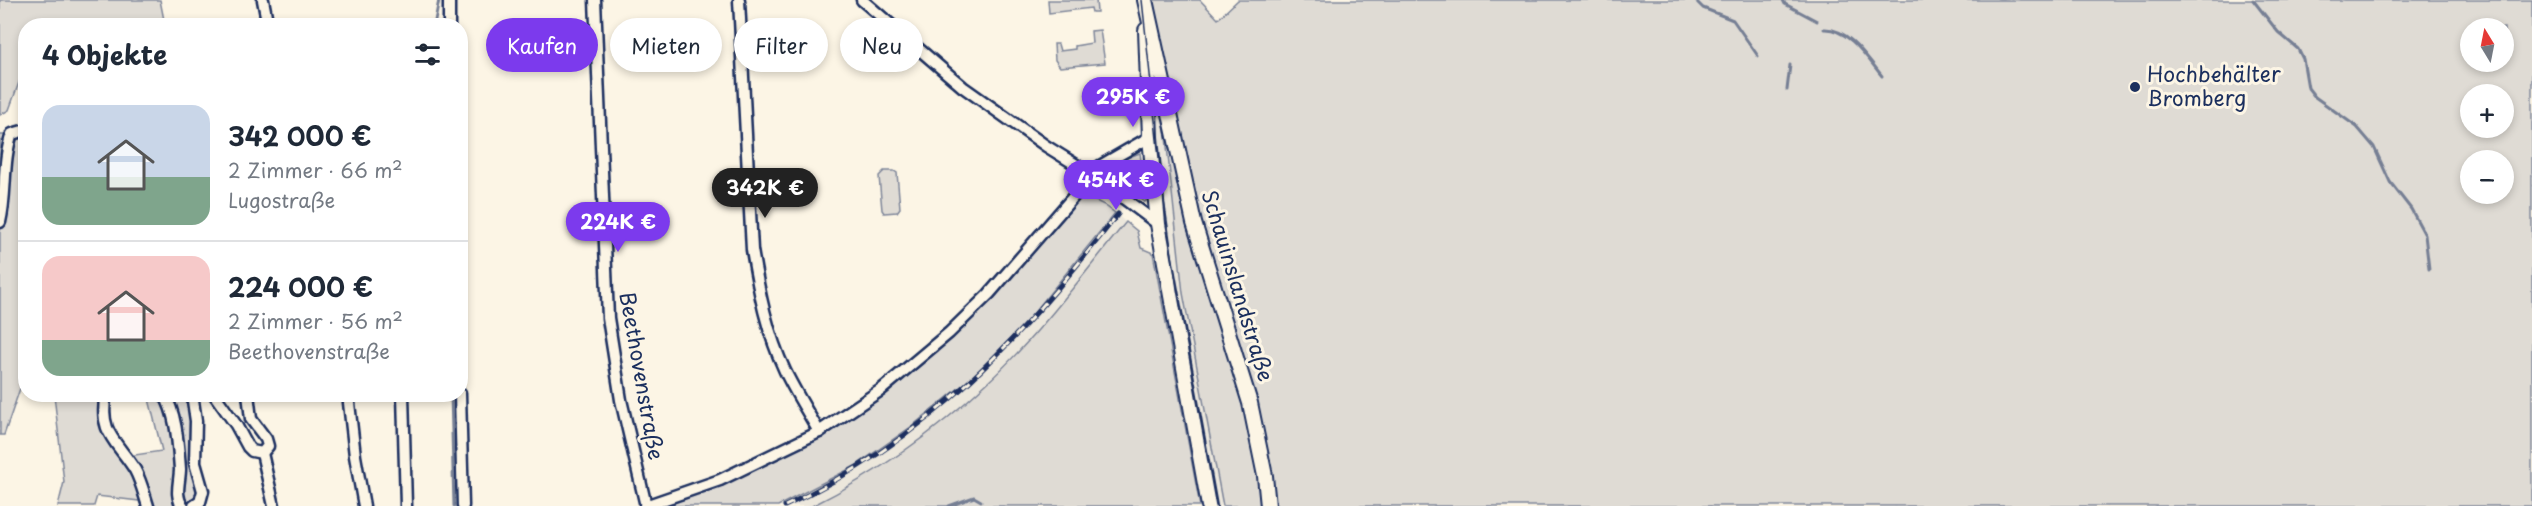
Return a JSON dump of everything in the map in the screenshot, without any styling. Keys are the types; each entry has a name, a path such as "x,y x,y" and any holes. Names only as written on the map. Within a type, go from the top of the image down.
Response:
{"main road":[{"path":"1145,0 1150,137 1158,224 1209,506"},
{"name":"Schauinslandstraße","path":"1147,16 1194,223 1250,403 1264,470 1268,506"}],"street":[{"path":"263,0 266,18"},
{"path":"449,0 449,18"},
{"name":"Beethovenstraße","path":"595,0 608,318 623,410 646,506"},
{"path":"739,0 752,250 756,273 764,314 774,344 785,371 819,432"},
{"path":"862,0 963,87 1046,146 1091,174 1158,224"},
{"path":"0,222 5,197 8,145 12,134 18,132"},
{"path":"646,506 720,480 819,432 881,390 949,333 989,294 1091,174 1100,166 1150,137"},
{"path":"105,402 104,417 108,434 136,472 148,506"},
{"path":"168,402 174,423 180,470 178,499 183,506"},
{"path":"193,402 196,420 195,463 203,491 200,502 194,506"},
{"path":"220,402 237,425 248,447 252,451 262,453"},
{"path":"249,402 251,419 268,442 268,446 262,453"},
{"path":"349,402 364,506"},
{"path":"403,402 406,506"},
{"path":"460,402 463,506"},
{"path":"262,453 274,506"}],"shaded area":[{"path":"0,0 160,0 164,18 18,18 18,85 9,110 0,115"},
{"path":"1048,0 1096,0 1097,12 1092,12 1091,8 1049,13"},
{"path":"1151,0 1200,0 1218,19 1238,0 2532,0 2532,506 1223,506 1183,293"},
{"path":"1100,30 1105,63 1060,67 1055,60 1054,44 1058,44 1060,51 1075,49 1075,46 1092,43 1091,31"},
{"path":"1154,50 1183,293 1223,506 1213,506 1172,289 1154,152"},
{"path":"0,135 18,135 18,394 4,435 0,435"},
{"path":"1140,153 1145,202 1107,174 1107,170 1113,163"},
{"path":"884,171 897,173 900,208 897,212 884,213 882,210 879,176"},
{"path":"1086,196 1115,213 1024,325 976,374 912,426 855,466 778,506 659,506 721,485 885,392 1075,201"},
{"path":"1104,205 1137,231 868,506 700,506 1034,287"},
{"path":"1126,222 1137,231 1141,248 1153,253 1200,506 812,506 836,494 904,451 966,402 1005,366 1041,326"},
{"path":"55,402 99,402 102,428 122,457 162,451 150,402 189,402 192,417 190,459 199,493 197,500 186,506 141,506 139,501 97,496 94,506 58,506 64,482"}],"waterway":[{"path":"436,18 439,0"},
{"path":"1695,0 1703,8 1733,20 1758,56"},
{"path":"1783,0 1785,4 1817,21"},
{"path":"2253,0 2278,32 2298,49 2303,59 2308,88 2315,97 2357,127 2374,147 2390,182 2411,209 2425,235 2429,269"},
{"path":"1824,29 1833,30 1850,39 1882,76"},
{"path":"1787,90 1790,65"},
{"path":"451,402 454,506"},
{"path":"949,506 974,497 981,501"}],"tram line":[{"path":"1142,0 1162,186 1177,289 1216,506"}],"railway":[{"path":"785,506 837,479 885,449 929,417 1008,343 1082,260 1118,214"}],"place":[{"name":"Hochbehälter Bromberg","path":"2135,87"}]}
